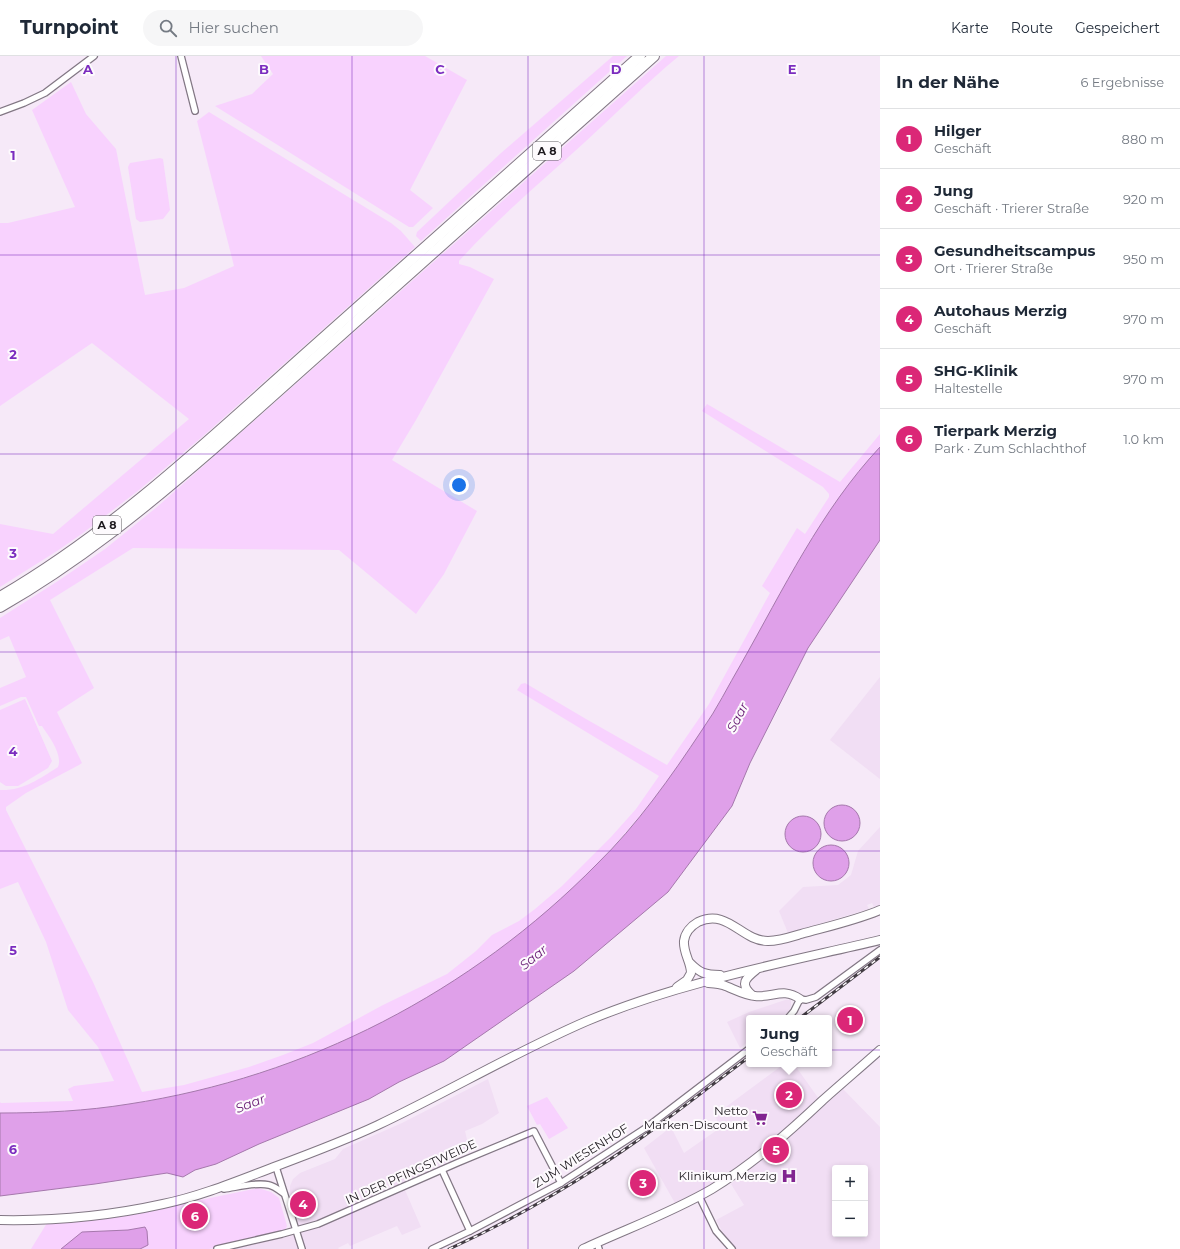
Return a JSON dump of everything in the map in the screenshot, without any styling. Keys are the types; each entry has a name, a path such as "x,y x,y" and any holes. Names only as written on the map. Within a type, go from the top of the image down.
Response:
{"highway":[{"name":"A 8","path":"0,607 39,584 98,543 151,502 225,432 437,243 640,56"},
{"name":"A 8","path":"437,243 654,56"},
{"name":"A 8","path":"0,597 104,528 210,446"}],"main road":[{"path":"672,991 690,976 691,970 689,962 684,952 684,940 688,930 694,924 705,919 720,919 759,940 768,941 822,928 880,910"},
{"path":"0,1220 46,1219 121,1212 163,1204 214,1190 335,1144 379,1125 539,1042 634,1003 703,982 880,940"},
{"path":"689,962 697,971 709,975 731,975"},
{"path":"752,995 745,988 745,982 756,969"},
{"path":"703,982 724,986 742,994 761,996 785,992 800,999"},
{"path":"583,1249 598,1246 699,1196 735,1174 769,1149 879,1051"}],"street":[{"path":"0,112 45,93 94,56"},
{"path":"181,56 195,111"},
{"path":"791,1015 800,999 806,1000 816,997 880,950"},
{"name":"ZUM WIESENHOF","path":"432,1249 470,1231 561,1183 647,1127 746,1051"},
{"name":"IN DER PFINGSTWEIDE","path":"217,1249 296,1231 318,1224 534,1131 561,1183"},
{"path":"276,1167 302,1249"},
{"path":"442,1170 470,1231"},
{"path":"214,1190 253,1185 267,1185 284,1194"},
{"path":"699,1196 716,1231 732,1249"}],"shaded area":[{"path":"261,56 425,56 467,80 410,190 433,208 413,227 409,227 215,106 252,94 273,74"},
{"path":"613,56 627,56 421,241 416,236 417,232 501,153"},
{"path":"666,56 679,56 505,215 459,261 459,264 470,267 494,279 416,420 392,460 477,511 444,574 416,614 339,550 133,548 50,600 94,688 57,712 82,763 26,793 6,807 6,810 93,982 142,1092 184,1085 249,1067 313,1043 383,1005 447,974 476,951 492,935 519,921 535,909 562,886 611,837 636,809 659,776 517,690 521,684 525,683 667,765 709,704 770,593 762,586 797,528 805,534 829,497 829,494 823,487 702,411 707,404 840,482 880,434 879,448 850,482 818,530 774,605 725,694 704,728 657,795 626,832 577,885 522,932 464,974 402,1012 337,1043 270,1069 201,1089 130,1104 82,1110 0,1113 0,1102 73,1101 68,1089 74,1086 114,1081 98,1047 68,1010 46,942 18,882 0,889 0,790 16,789 44,776 58,767 59,757 42,726 39,726 26,697 21,697 0,706 0,688 26,677 9,636 0,640 0,618 105,549 157,507"},
{"path":"71,82 86,114 116,149 145,295 184,288 234,266 197,121 209,112 391,223 401,231 415,247 202,437 139,490 83,533 0,587 0,524 53,534 189,419 92,343 0,406 0,223 8,223 75,207 32,110"},
{"path":"160,158 163,159 170,210 163,219 140,222 136,219 128,167 130,163"},
{"path":"880,677 880,779 830,740"},
{"path":"25,699 52,761 48,768 18,786 6,786 0,782 0,710"},
{"path":"880,827 880,905 874,907 872,903 867,905 869,909 788,933 779,911 803,887 838,885 851,875 858,851"},
{"path":"785,1000 791,1000 789,1011 784,1015 746,1015 746,1043 740,1048 727,1022 749,1012"},
{"path":"780,1067 796,1067 819,1099 754,1155 703,1190 676,1205 644,1148 671,1127 684,1153 720,1128 715,1115"},
{"path":"488,1079 499,1113 482,1124 465,1131 470,1152 402,1183 421,1227 402,1235 397,1226 350,1246 348,1243 338,1248 339,1249 232,1249 302,1234 290,1192 290,1186 293,1179 300,1173 335,1159 343,1149 402,1123"},
{"name":"Klinikum Merzig","path":"843,1089 880,1127 880,1249 734,1249 727,1240 716,1220 744,1205 731,1184 783,1143"},
{"path":"547,1097 568,1128 549,1139 540,1124 537,1125 527,1106"},
{"path":"258,1188 271,1192 279,1198 287,1226 284,1232 209,1249 31,1249 47,1223 162,1208"}],"water":[{"name":"Saar","path":"880,447 880,540 808,648 750,763 732,806 668,892 574,971 444,1061 399,1082 369,1099 259,1144 216,1164 195,1170 183,1177 167,1173 0,1196 0,1113 81,1110 129,1104 195,1091 260,1073 322,1050 382,1022 440,989 496,952 548,910 612,849 640,817 666,783 713,714 788,579 821,524 839,497"},
{"path":"846,805 855,810 859,816 859,830 855,836 846,841 838,841 829,836 825,830 824,819 829,810 835,806"},
{"path":"807,816 816,821 820,827 820,841 816,847 807,852 799,852 790,847 786,841 785,830 790,821 796,817"},
{"path":"835,845 844,850 848,856 848,870 844,876 835,881 827,881 818,876 814,870 813,859 818,850 824,846"},
{"path":"145,1227 147,1231 148,1245 140,1249 61,1249 82,1232 128,1230"}],"railway":[{"path":"804,1015 880,957"},
{"path":"449,1249 524,1212 595,1169 654,1129 746,1059"}],"place":[{"name":"Hilger","path":"850,1020"},
{"name":"Jung","path":"789,1095"},
{"name":"Netto Marken-Discount","path":"760,1118"},
{"name":"SHG-Klinik","path":"776,1150"},
{"name":"Klinikum Merzig","path":"789,1176"},
{"name":"Gesundheitscampus","path":"643,1183"},
{"name":"Autohaus Merzig","path":"303,1204"},
{"name":"Tierpark Merzig","path":"195,1216"}]}
